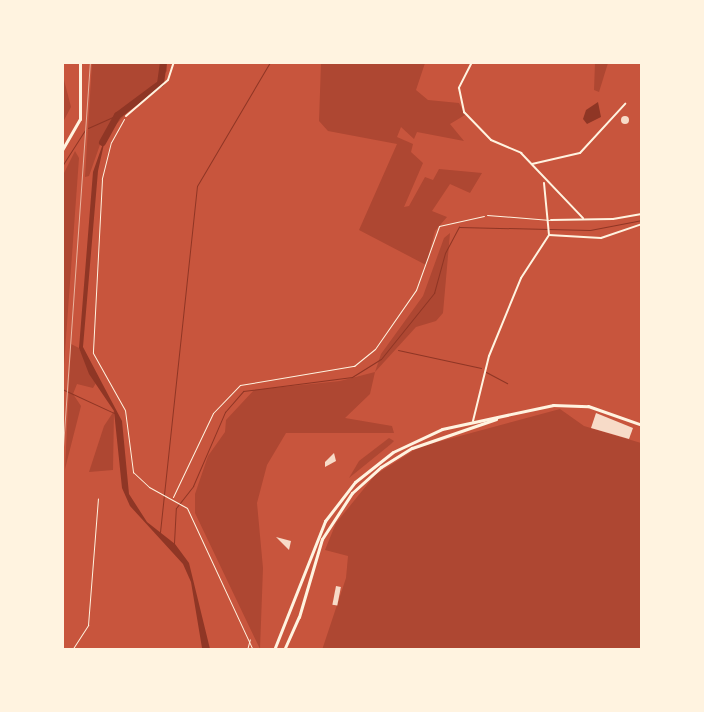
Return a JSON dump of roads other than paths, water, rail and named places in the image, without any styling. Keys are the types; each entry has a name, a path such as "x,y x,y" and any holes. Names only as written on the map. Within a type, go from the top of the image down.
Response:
{"main road":[{"path":"62,150 80,119 80,62"},
{"path":"275,649 318,534 350,488 405,445 473,421 577,404 642,425"},
{"path":"284,650 298,621 322,539 346,501 401,454 510,414"},
{"path":"473,421 474,426"}],"street":[{"path":"126,116 168,80 174,62"},
{"path":"472,62 459,88 464,112 491,140 521,153 532,164 544,181 583,218"},
{"path":"532,164 580,153 625,104"},
{"path":"473,421 489,356 521,278 548,235 551,220 544,181"},
{"path":"551,220 642,214"},
{"path":"548,235 601,238 642,224"}],"lane":[{"path":"487,215 551,220"},
{"path":"72,650 88,625 98,498"}],"waterway":[{"path":"102,142 117,115 160,83 163,62"},
{"path":"160,532 197,186 270,62"},
{"path":"88,128 117,115"},
{"path":"62,166 85,130"},
{"path":"174,543 176,508 193,486 225,412 243,391 352,377 381,359 434,293 445,253 459,227 590,230 642,220"},
{"path":"398,350 481,368"},
{"path":"486,372 507,383"},
{"path":"62,389 116,414"}],"railway":[{"path":"62,461 90,62"}]}
